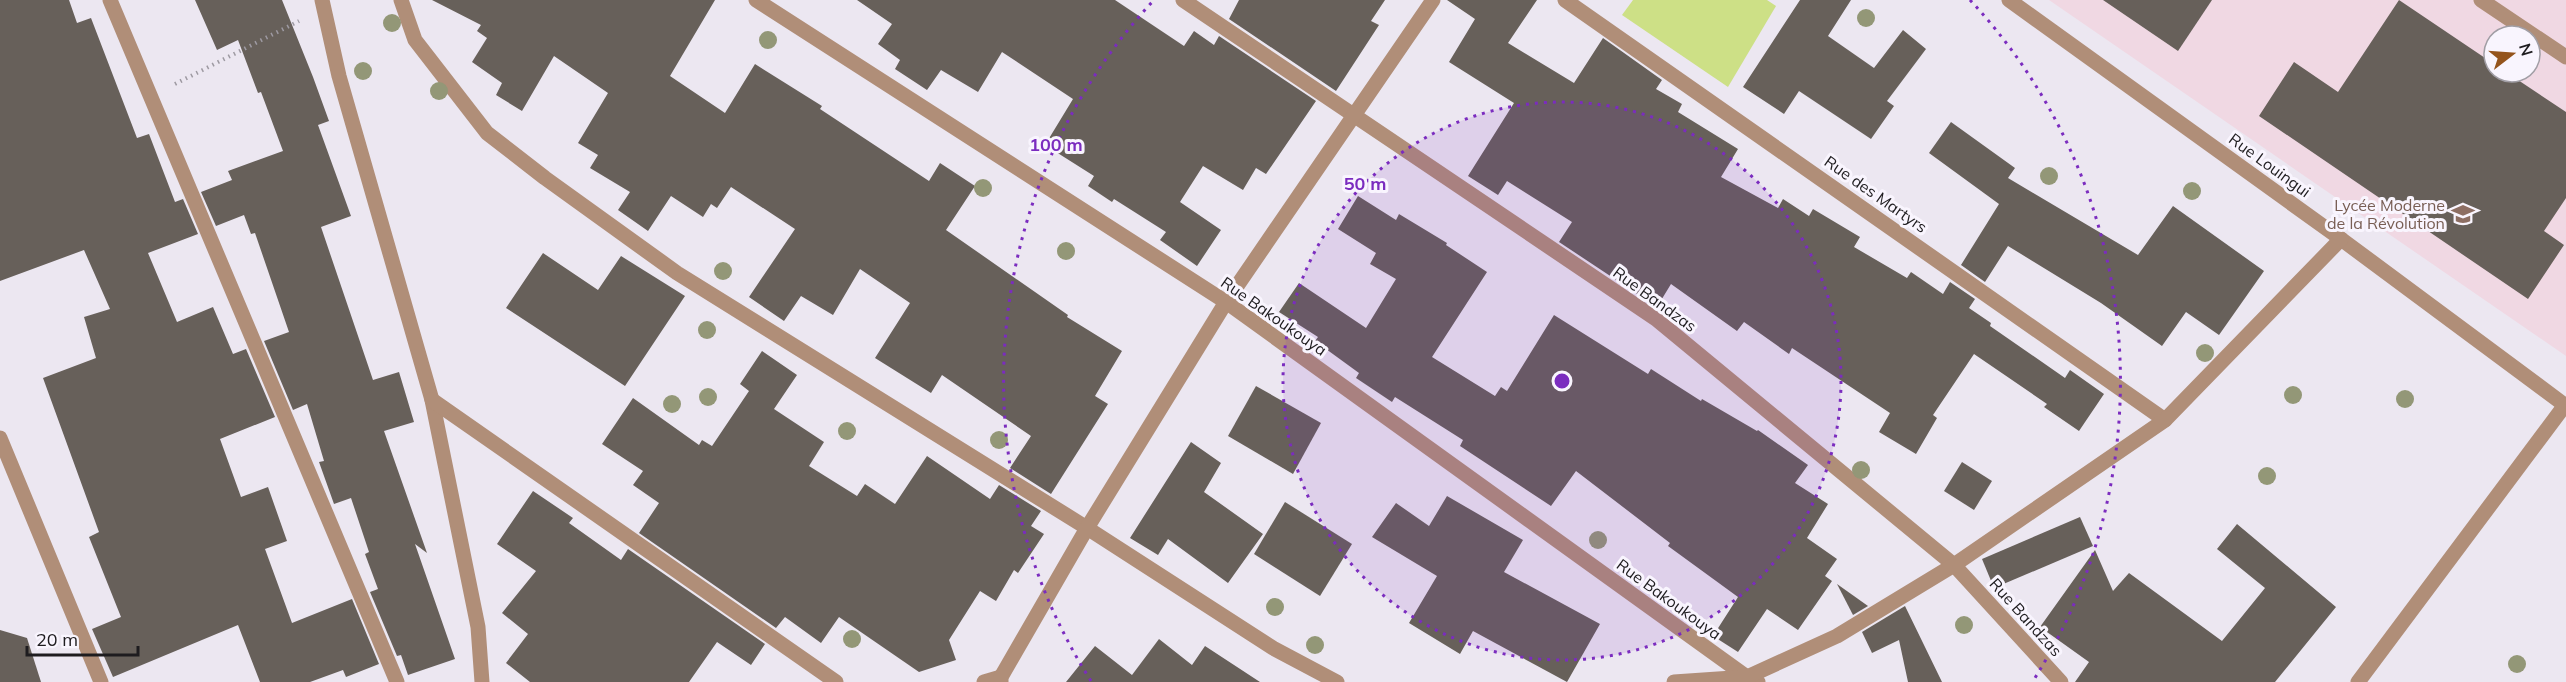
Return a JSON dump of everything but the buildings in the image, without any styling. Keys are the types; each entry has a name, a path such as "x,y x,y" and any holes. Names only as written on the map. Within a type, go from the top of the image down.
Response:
{"street":[{"path":"110,0 397,682"},
{"path":"401,0 415,40 487,134 677,273 1087,528 1273,648 1337,682"},
{"name":"Rue Bakoukouya","path":"756,0 1226,302 1752,680"},
{"name":"Rue Bandzas","path":"1184,0 1656,319 1954,565 2061,682"},
{"path":"984,682 1001,680 1087,528 1226,302 1355,117 1433,0"},
{"name":"Rue des Martyrs","path":"1565,0 2165,420"},
{"name":"Rue Louingui","path":"2009,0 2341,238 2566,405"},
{"path":"2481,0 2566,57"},
{"path":"326,3 339,76 432,400 478,627 482,682"},
{"path":"1674,682 1752,680 1837,636 1954,565 2165,420 2341,238"},
{"path":"432,400 836,682"},
{"path":"2358,682 2566,405"},
{"path":"0,438 101,682"}],"path":[{"path":"150,97 326,3"}],"shaded area":[{"name":"Lycée Moderne de la Révolution","path":"2049,0 2566,0 2566,356"}],"green space":[{"path":"1633,0 1767,0 1776,6 1728,87 1622,15"}],"place":[{"name":"Lycée Moderne de la Révolution","path":"2463,214"}]}
